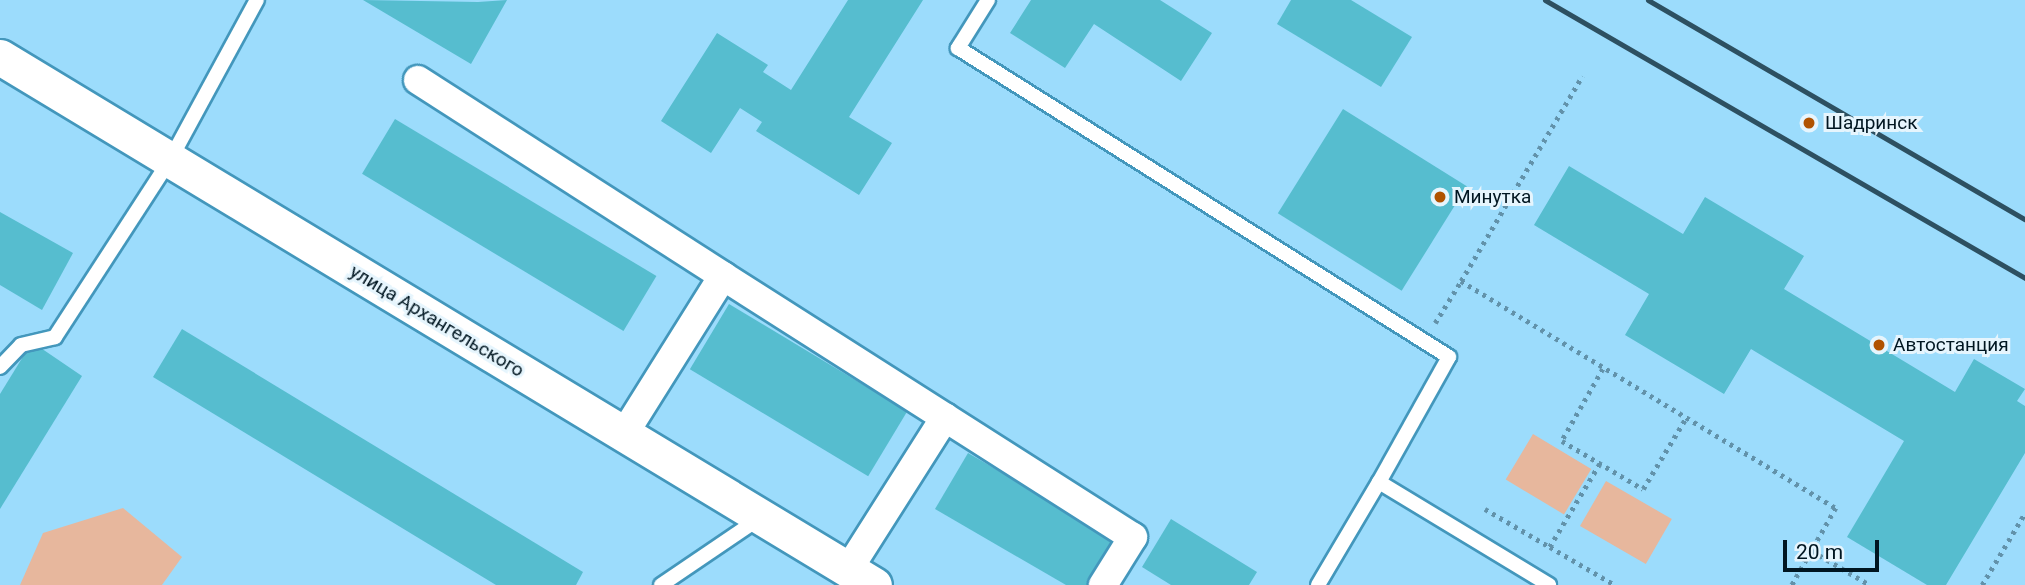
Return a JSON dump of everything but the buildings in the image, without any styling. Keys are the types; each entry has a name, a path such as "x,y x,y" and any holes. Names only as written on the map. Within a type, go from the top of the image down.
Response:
{"street":[{"name":"улица Архангельского","path":"4,67 170,160 861,577"},
{"path":"418,80 1133,537 1103,585"},
{"path":"624,434 723,276"},
{"path":"861,577 945,417"}],"lane":[{"path":"0,367 21,345 55,337 170,160 257,0"},
{"path":"988,0 958,48 1449,357 1318,585"},
{"path":"1379,482 1549,585"},
{"path":"661,585 762,517"}],"path":[{"path":"1423,341 1582,76"},
{"path":"1461,281 1836,508 1792,585"},
{"path":"1603,369 1562,441 1600,464 1643,489 1686,418"},
{"path":"1550,547 1600,464"},
{"path":"1485,509 1615,585"},
{"path":"1982,585 2025,513"},
{"path":"1812,551 1870,585"}],"shaded area":[{"path":"1533,434 1591,469 1564,514 1506,479"},
{"path":"1606,481 1672,519 1646,564 1580,526"},
{"path":"123,508 182,557 162,585 20,585 43,533"}],"railway":[{"path":"1545,0 2025,278"},
{"path":"1648,0 2025,219"}],"place":[{"name":"Шадринск","path":"1809,123"},
{"name":"Минутка","path":"1440,197"},
{"name":"Автостанция","path":"1879,345"}]}
